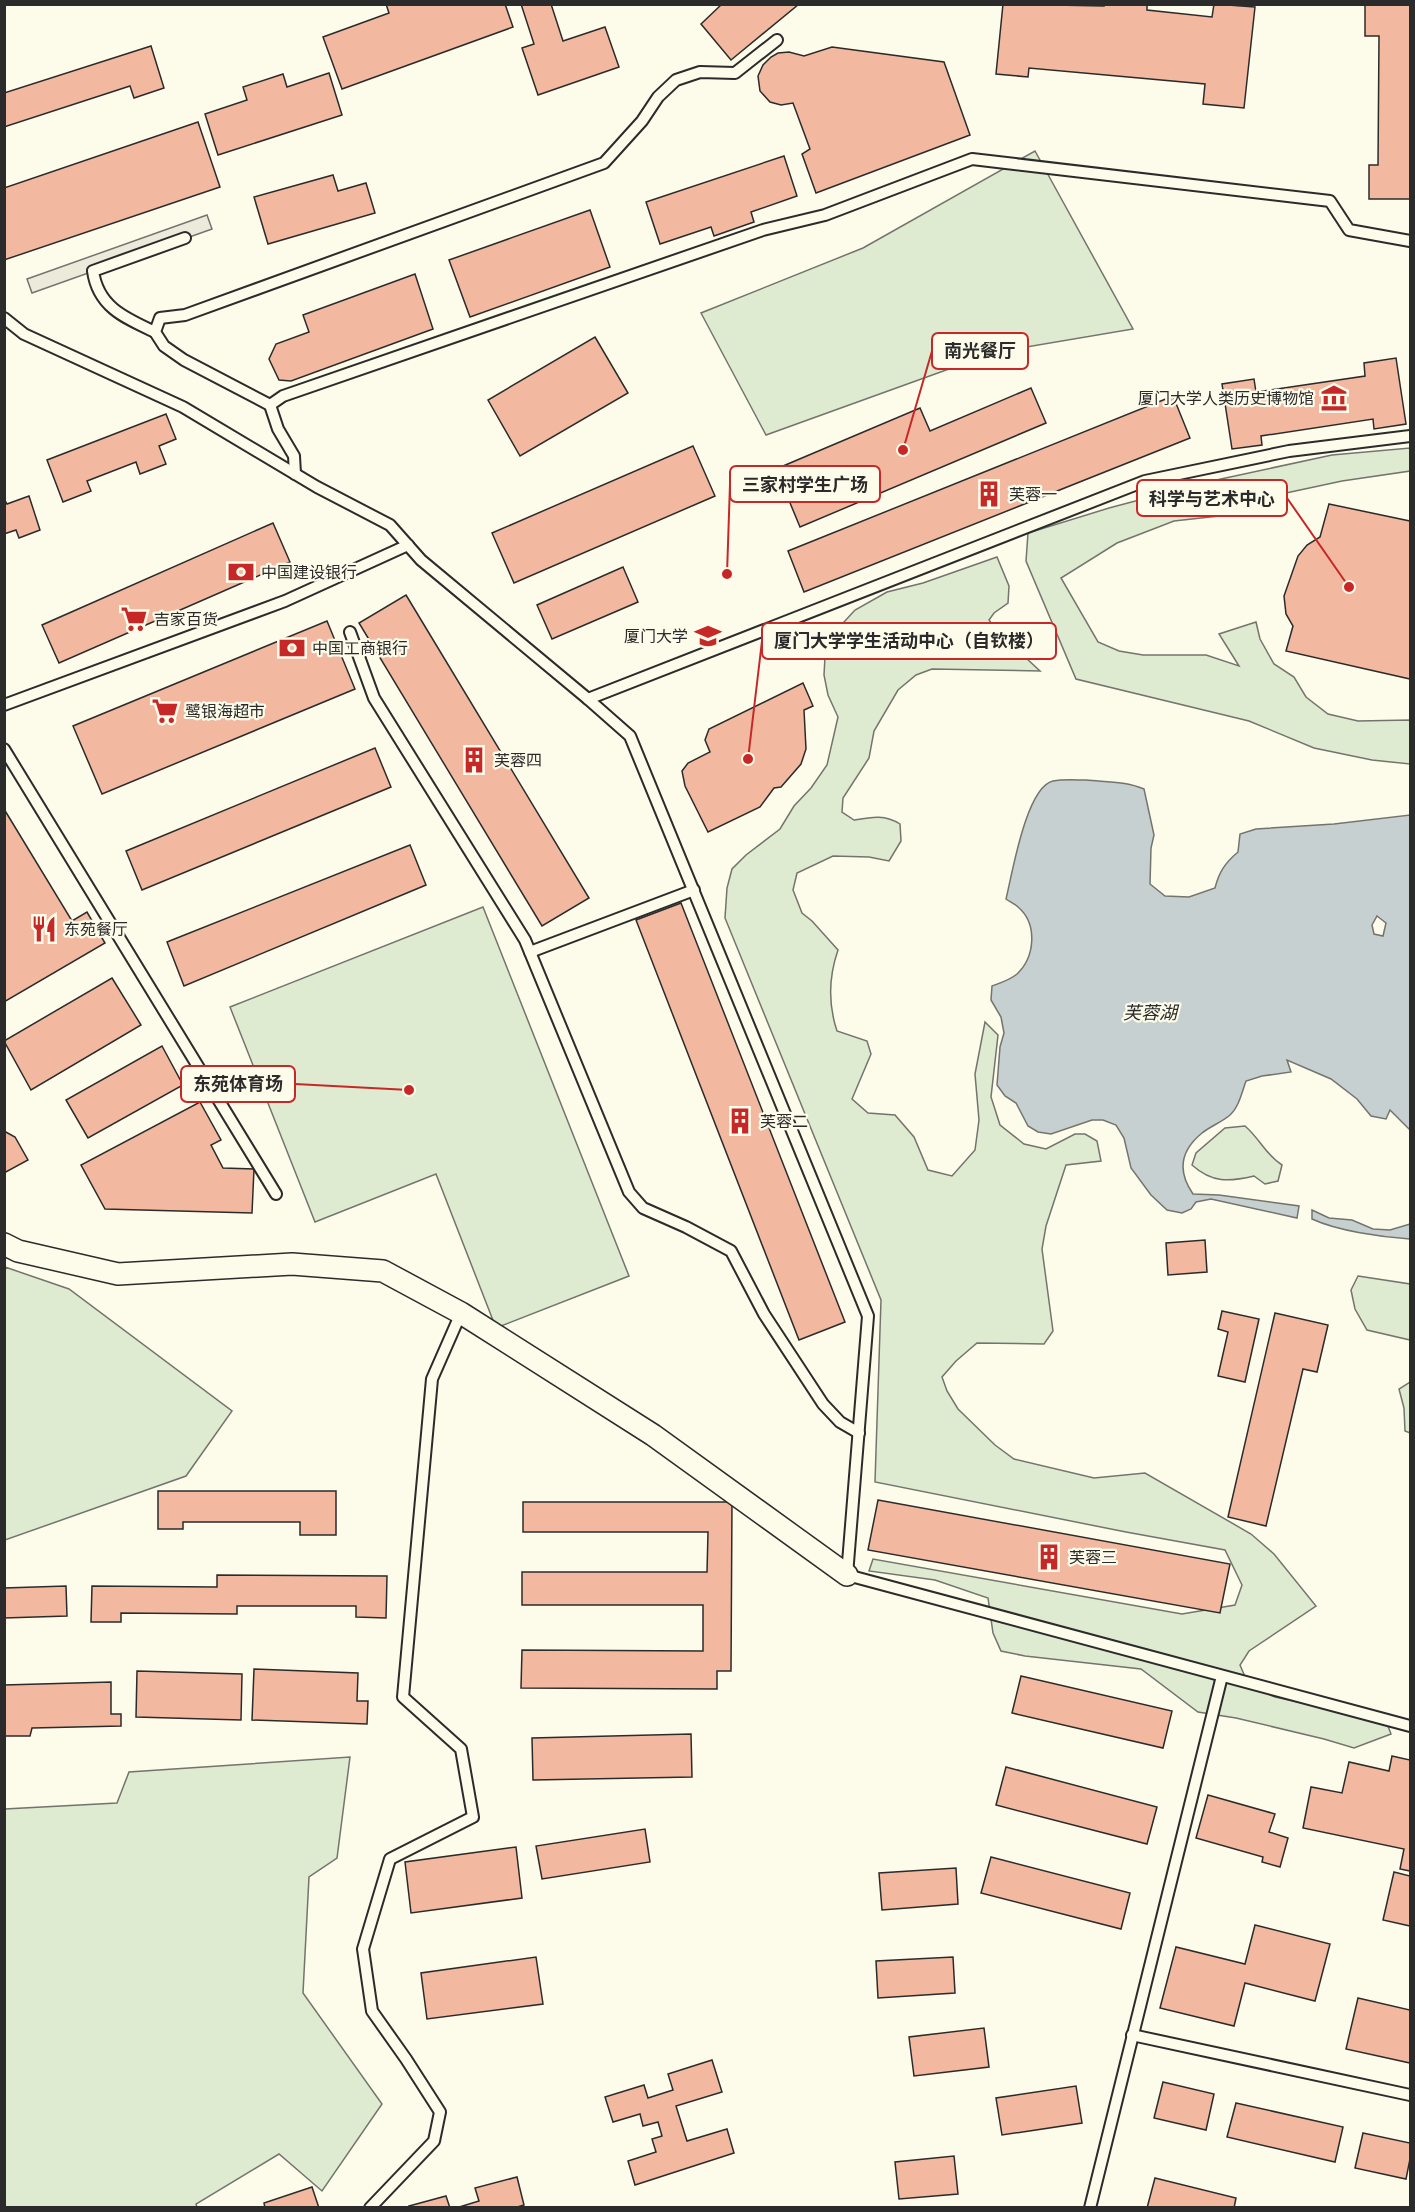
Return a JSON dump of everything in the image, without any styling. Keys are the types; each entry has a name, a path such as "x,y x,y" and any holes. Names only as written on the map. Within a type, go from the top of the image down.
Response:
{"street":[{"path":"4,1244 18,1251 118,1274 292,1264 383,1271 461,1313 653,1435 847,1575"}],"lane":[{"path":"155,332 160,318 185,315 604,163 642,121 657,97 676,80 700,72 735,74 777,40"},
{"path":"270,405 283,396 763,230 825,214 972,159 1330,201 1349,230 1410,241"},
{"path":"185,238 93,271 95,283 103,299 124,317 155,332 164,346 184,360 270,405 278,429 294,456 296,474"},
{"path":"4,318 24,334 183,407 296,474 390,525 421,561 630,736 868,1316 847,1575 1410,1726"},
{"path":"588,699 1145,481 1289,451 1410,436"},
{"path":"4,705 285,601 408,545"},
{"path":"350,632 374,698 525,940 628,1192 643,1208 686,1227 731,1251 764,1314 823,1404 840,1422 859,1433"},
{"path":"4,749 276,1194"},
{"path":"530,952 694,890"},
{"path":"370,2208 434,2141 440,2112 372,2012 363,1949 390,1859 473,1817 461,1749 403,1697 432,1379 461,1313"},
{"path":"1090,2208 1222,1676"},
{"path":"1132,2035 1410,2095"}],"green space":[{"path":"1035,151 1133,329 996,352 766,435 701,313 863,248"},
{"path":"1410,448 1410,471 1342,481 1286,493 1228,515 1174,521 1117,543 1061,578 1098,642 1119,651 1143,655 1206,655 1239,666 1219,634 1256,622 1260,639 1274,664 1294,677 1306,697 1328,714 1358,721 1410,720 1410,764 1372,760 1314,748 1249,721 1076,679 1026,561 1028,533 1109,508 1207,482 1332,455"},
{"path":"997,557 1009,586 1008,603 994,613 989,620 998,632 1040,671 932,669 916,675 898,690 874,731 869,758 843,798 842,812 854,820 872,817 900,824 901,841 889,861 869,857 833,856 797,873 793,890 802,913 838,950 831,990 832,1011 837,1031 867,1041 871,1054 852,1099 868,1113 895,1115 914,1137 928,1170 952,1176 975,1150 979,1120 975,1074 985,1022 998,1035 991,1097 1000,1125 1024,1144 1046,1149 1075,1134 1085,1134 1097,1141 1101,1161 1066,1165 1046,1226 1042,1249 1053,1331 1044,1344 977,1343 942,1377 947,1391 958,1409 995,1445 1014,1459 1094,1478 1145,1473 1251,1534 1274,1554 1316,1606 1249,1651 1240,1665 1249,1686 1275,1697 1386,1721 1391,1734 1354,1748 1236,1718 1198,1712 1141,1669 1025,1656 1001,1651 993,1633 988,1598 935,1580 869,1571 873,1559 1182,1614 1235,1605 1242,1585 1225,1550 875,1482 881,1300 725,918 727,888 732,869 780,829 794,806 811,788 827,765 838,717 828,695 824,675 825,657 833,634 855,610 887,592 923,583"},
{"path":"483,907 629,1276 496,1328 436,1174 315,1222 230,1007"},
{"path":"1245,1126 1282,1165 1278,1181 1265,1184 1254,1176 1221,1180 1199,1171 1192,1165 1196,1153 1225,1128"},
{"path":"5,1267 69,1289 232,1411 186,1476 5,1540"},
{"path":"1358,1276 1410,1284 1410,1340 1367,1330 1355,1309 1351,1290"},
{"path":"1410,1382 1410,1433 1405,1431 1404,1408 1399,1389"},
{"path":"350,1757 337,1858 309,1877 303,1993 382,2104 322,2191 279,2154 196,2204 197,2207 5,2207 5,1809 117,1803 129,1772"}],"shaded area":[{"path":"207,215 212,229 32,293 27,279"}],"water":[{"name":"芙蓉湖","path":"1082,780 1123,783 1144,789 1154,835 1151,848 1150,884 1165,896 1189,897 1215,888 1223,868 1238,852 1240,834 1256,829 1334,824 1410,815 1410,1130 1390,1110 1386,1119 1371,1116 1357,1099 1331,1079 1287,1060 1291,1072 1246,1081 1233,1112 1202,1133 1185,1154 1183,1169 1193,1194 1219,1195 1299,1206 1297,1218 1211,1199 1196,1202 1191,1209 1182,1213 1167,1210 1151,1195 1131,1168 1124,1138 1116,1125 1103,1120 1092,1120 1051,1134 1038,1132 1028,1126 1016,1103 1005,1096 997,1085 1000,1047 1004,1033 1001,1017 991,1000 992,986 1017,974 1028,959 1032,941 1029,922 1017,906 1006,899 1016,853 1028,815 1043,787 1053,781","holes":["1377,916 1386,923 1383,936 1374,934 1372,925"]},
{"path":"1312,1210 1329,1218 1352,1220 1373,1229 1390,1230 1410,1224 1410,1239 1373,1235 1334,1227 1312,1219"}],"building":[{"path":"386,4 505,4 513,27 342,89 323,37 389,13"},
{"path":"521,4 551,4 563,41 605,27 619,67 538,95 522,48 534,44"},
{"path":"722,4 799,4 731,60 701,24"},
{"path":"1003,4 1104,6 1104,4 1147,4 1147,10 1212,17 1214,4 1255,7 1244,108 1203,104 1205,84 1029,68 1028,77 996,74"},
{"path":"1365,4 1410,4 1410,199 1369,199 1369,165 1378,165 1379,36 1365,36"},
{"path":"151,46 164,88 134,98 130,86 4,127 4,93"},
{"path":"832,47 944,62 970,135 816,193 802,154 810,149 793,103 781,105 770,102 760,91 758,76 763,65 778,53 789,52 804,56"},
{"path":"329,73 342,115 218,155 205,114 247,100 243,87 283,74 287,87"},
{"path":"198,122 220,187 4,260 4,188"},
{"path":"784,156 797,196 751,212 754,222 714,236 711,227 660,244 646,202"},
{"path":"333,175 338,191 366,183 375,213 268,244 254,197"},
{"path":"590,210 610,267 470,317 449,260"},
{"path":"415,274 433,329 291,381 279,380 269,359 276,344 309,332 303,315"},
{"path":"595,337 628,393 520,456 488,400"},
{"path":"1396,358 1406,424 1374,429 1373,419 1261,436 1262,445 1232,449 1222,384 1254,379 1256,392 1365,376 1364,363"},
{"path":"1031,388 1046,423 800,527 776,469 920,408 930,431"},
{"name":"芙蓉一","path":"1173,396 1190,438 804,592 788,551"},
{"path":"166,414 176,439 159,446 166,464 140,474 136,462 87,481 91,491 63,502 47,460"},
{"path":"693,446 715,496 514,583 492,533"},
{"path":"29,496 40,530 19,538 16,530 4,534 4,499 7,504"},
{"path":"1329,504 1410,521 1410,679 1286,651 1293,626 1286,614 1284,596 1298,556 1307,545 1320,537"},
{"path":"273,523 290,562 59,663 42,625"},
{"path":"623,567 638,602 552,639 537,605"},
{"name":"芙蓉四","path":"406,595 589,898 542,926 359,623"},
{"path":"327,621 355,689 102,794 73,726"},
{"path":"803,683 813,706 804,710 806,749 801,764 781,787 774,788 760,807 708,832 685,786 682,771 688,763 710,752 705,740 709,729"},
{"path":"375,748 391,787 142,890 126,851"},
{"path":"4,809 72,921 87,912 105,943 4,1002"},
{"path":"410,845 426,885 184,986 167,942"},
{"name":"芙蓉二","path":"681,903 845,1322 799,1340 636,920"},
{"path":"112,978 141,1025 31,1090 4,1041"},
{"path":"162,1046 183,1085 88,1138 66,1100"},
{"path":"200,1102 221,1140 211,1145 223,1168 254,1169 252,1213 105,1209 81,1165"},
{"path":"4,1131 15,1137 28,1160 4,1173"},
{"path":"1205,1240 1207,1272 1168,1275 1166,1243"},
{"path":"1222,1311 1259,1319 1245,1382 1218,1376 1228,1332 1218,1329"},
{"path":"1275,1313 1328,1325 1317,1372 1303,1369 1266,1526 1228,1517"},
{"path":"158,1491 336,1491 336,1535 300,1535 300,1522 183,1522 183,1529 158,1529"},
{"name":"芙蓉三","path":"878,1500 1230,1564 1220,1613 868,1550"},
{"path":"523,1502 732,1502 731,1671 717,1671 717,1689 521,1688 522,1650 703,1651 703,1605 522,1605 522,1572 707,1572 708,1532 523,1532"},
{"path":"217,1575 387,1576 386,1618 356,1617 356,1606 237,1606 237,1614 121,1613 121,1622 91,1622 92,1586 217,1587"},
{"path":"66,1586 67,1616 4,1618 4,1588"},
{"path":"254,1669 358,1673 357,1701 368,1701 367,1724 252,1720"},
{"path":"137,1671 242,1674 241,1720 136,1717"},
{"path":"1021,1676 1172,1711 1163,1748 1012,1713"},
{"path":"111,1682 111,1714 121,1714 121,1726 32,1728 30,1736 4,1736 4,1685"},
{"path":"691,1734 692,1777 533,1780 532,1738"},
{"path":"1392,1756 1410,1760 1410,1871 1400,1869 1404,1849 1303,1828 1311,1787 1342,1793 1349,1762 1389,1771"},
{"path":"1006,1767 1157,1807 1147,1844 996,1805"},
{"path":"1208,1795 1275,1814 1269,1832 1288,1838 1280,1867 1262,1862 1263,1857 1196,1838"},
{"path":"645,1829 650,1862 542,1879 536,1846"},
{"path":"516,1847 522,1898 411,1913 405,1862"},
{"path":"991,1857 1130,1893 1121,1929 981,1893"},
{"path":"956,1868 958,1904 882,1910 879,1873"},
{"path":"1394,1872 1410,1876 1410,1926 1383,1920"},
{"path":"1255,1925 1330,1944 1315,2001 1245,1983 1234,2026 1160,2008 1176,1947 1245,1964"},
{"path":"536,1957 543,2004 427,2019 421,1973"},
{"path":"953,1957 955,1993 878,1998 876,1961"},
{"path":"1358,1998 1410,2010 1410,2063 1346,2049"},
{"path":"984,2028 989,2067 914,2076 909,2037"},
{"path":"712,2060 722,2092 676,2106 687,2141 727,2129 734,2153 635,2185 628,2161 656,2152 652,2139 662,2136 658,2122 643,2126 640,2114 613,2122 605,2097 644,2085 648,2098 673,2090 668,2074"},
{"path":"1163,2082 1214,2094 1206,2130 1154,2118"},
{"path":"1076,2086 1082,2123 1002,2135 996,2098"},
{"path":"1236,2103 1343,2127 1335,2162 1227,2137"},
{"path":"1363,2133 1410,2143 1406,2179 1355,2168"},
{"path":"954,2156 958,2194 899,2199 895,2162"},
{"path":"517,2177 524,2205 514,2208 456,2208 479,2201 475,2188"},
{"path":"1155,2178 1236,2198 1234,2208 1147,2208"},
{"path":"312,2187 319,2208 265,2208 264,2203"},
{"path":"446,2196 450,2208 410,2208 409,2206"}],"place":[{"name":"厦门大学人类历史博物馆","path":"1334,398"},
{"name":"南光餐厅","path":"903,450"},
{"name":"芙蓉一","path":"989,494"},
{"name":"中国建设银行","path":"241,572"},
{"name":"三家村学生广场","path":"727,574"},
{"name":"科学与艺术中心","path":"1349,587"},
{"name":"吉家百货","path":"134,619"},
{"name":"厦门大学","path":"708,636"},
{"name":"中国工商银行","path":"292,648"},
{"name":"鹭银海超市","path":"165,711"},
{"name":"厦门大学学生活动中心（自钦楼）","path":"748,759"},
{"name":"芙蓉四","path":"474,760"},
{"name":"东苑餐厅","path":"44,929"},
{"name":"东苑体育场","path":"409,1090"},
{"name":"芙蓉二","path":"740,1121"},
{"name":"芙蓉三","path":"1049,1557"}]}
